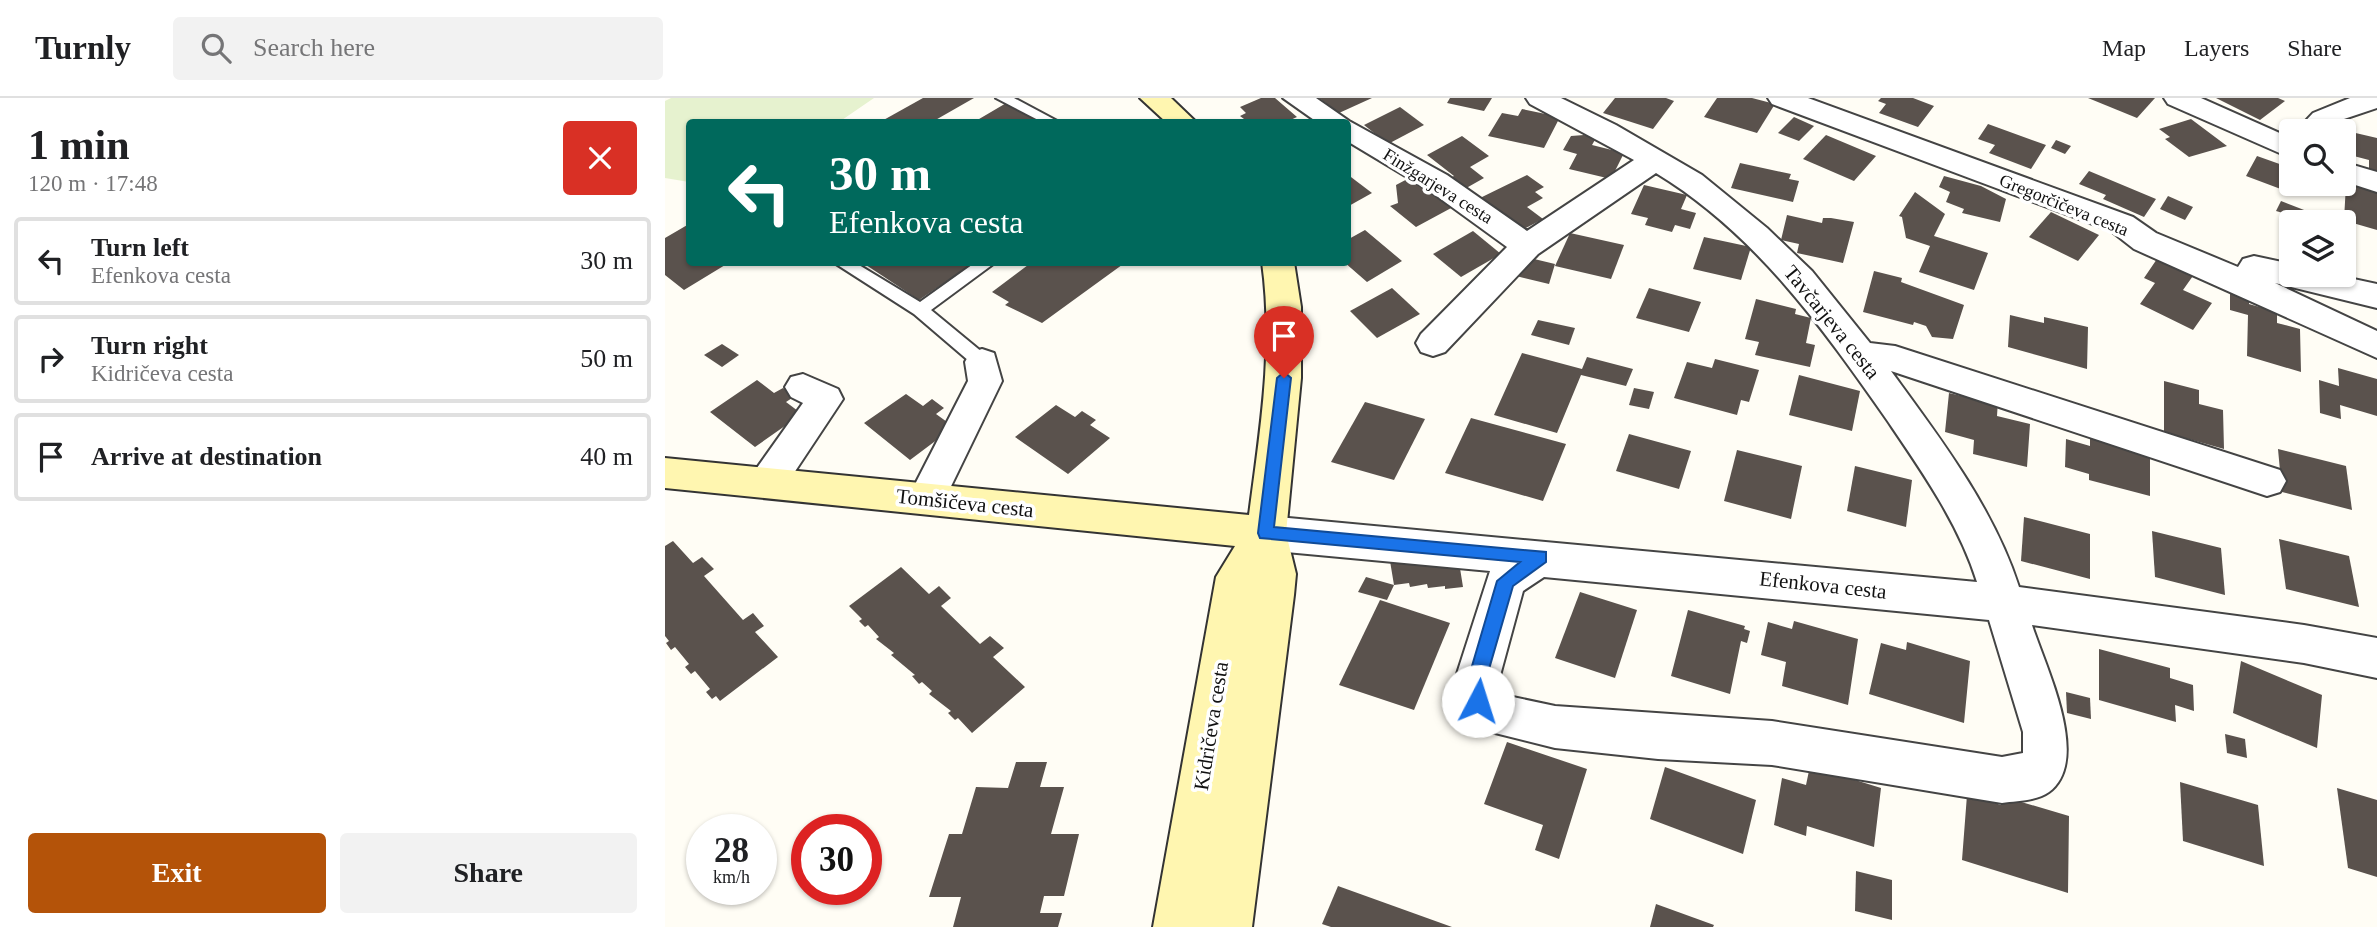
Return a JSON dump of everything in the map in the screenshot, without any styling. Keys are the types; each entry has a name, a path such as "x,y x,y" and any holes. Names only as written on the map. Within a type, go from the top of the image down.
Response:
{"main road":[{"path":"1154,98 1178,119"},
{"name":"Kidričeva cesta","path":"1227,927 1275,595 1276,574 1266,533 1284,378 1285,307 1278,266"},
{"name":"Tomšičeva cesta","path":"665,473 1266,533"},
{"name":"Kidričeva cesta","path":"1178,927 1236,577 1266,533"}],"street":[{"path":"1297,98 1331,119"},
{"name":"Tavčarjeva cesta","path":"1539,98 1692,182 1756,235 1801,279 1860,355 1925,446 1973,525 1994,572 2045,732 2045,761 2033,776 2002,779 1772,743 1581,729 1499,715 1478,701 1476,683 1506,581 1540,557"},
{"name":"Gregorčičeva cesta","path":"1782,98 2122,224 2145,241 2246,283 2377,345"},
{"path":"2178,98 2279,144"},
{"path":"2326,119 2349,107 2377,99"},
{"name":"Finžgarjeva cesta","path":"1351,131 1437,182 1527,246"},
{"path":"1433,343 1527,246 1655,160"},
{"path":"2356,175 2377,182"},
{"path":"2122,224 2281,275 2377,296"},
{"path":"1860,355 1895,359 2267,481"},
{"path":"927,498 985,381 982,362"},
{"path":"767,483 825,399 803,387"},
{"name":"Efenkova cesta","path":"1266,533 2003,603 2304,644 2377,658"}],"lane":[{"path":"1003,98 1046,119"},
{"path":"848,266 920,310 982,362"},
{"path":"920,310 982,266"}],"green space":[{"path":"671,98 874,98 843,119 686,119 686,182 665,178 665,101"}],"building":[{"path":"923,98 974,98 937,119 885,119"},
{"path":"1261,98 1275,98 1297,117 1244,119 1240,116 1246,113 1240,107"},
{"path":"1319,98 1372,98 1339,113"},
{"path":"1450,98 1492,98 1484,111 1447,103"},
{"path":"1615,98 1666,98 1674,101 1653,129 1603,113"},
{"path":"1717,98 1752,98 1775,104 1757,133 1704,117"},
{"path":"1881,98 1913,98 1934,106 1918,127 1879,113 1886,104 1878,101"},
{"path":"2088,98 2155,98 2137,118"},
{"path":"2216,98 2278,98 2285,101 2260,120"},
{"path":"1008,102 1037,119 979,119"},
{"path":"1400,107 1424,125 1388,144 1364,125"},
{"path":"1522,109 1560,117 1544,148 1488,136 1502,113 1518,116"},
{"path":"1794,117 1814,126 1799,141 1778,133"},
{"path":"2191,119 2227,146 2189,157 2165,139 2170,137 2159,129"},
{"path":"1988,124 2046,145 2031,169 1989,153 1995,145 1978,139"},
{"path":"2356,133 2377,138 2377,174 2369,172 2369,160 2356,157"},
{"path":"1826,135 1876,156 1854,181 1803,159"},
{"path":"1462,136 1489,156 1470,167 1484,178 1461,191 1446,180 1454,176 1427,155"},
{"path":"1571,136 1596,138 1592,145 1624,153 1611,179 1569,169 1577,154 1563,150"},
{"path":"2056,140 2071,146 2065,154 2051,148"},
{"path":"2257,156 2279,164 2279,188 2246,176"},
{"path":"1740,163 1791,174 1789,179 1799,181 1793,202 1731,188"},
{"path":"2089,171 2156,199 2144,217 2103,199 2106,195 2079,184"},
{"path":"1527,175 1544,187 1535,192 1543,198 1527,207 1543,219 1524,229 1480,198"},
{"path":"1413,176 1453,207 1416,227 1390,206 1398,203 1396,185"},
{"path":"1944,176 1981,186 2006,199 2000,222 1962,213 1964,209 1946,202 1950,192 1939,187"},
{"path":"1351,177 1372,193 1351,205"},
{"path":"1644,185 1687,195 1681,209 1696,213 1690,229 1675,225 1672,232 1645,225 1648,218 1631,214"},
{"path":"2356,187 2377,192 2377,230 2356,224 2356,210 2345,210 2345,196 2356,196"},
{"path":"1915,192 1945,214 1934,236 1988,253 1974,290 1919,272 1930,246 1906,238 1902,217 1899,216"},
{"path":"2168,196 2193,207 2185,220 2160,209"},
{"path":"2281,201 2304,210 2279,212 2276,211"},
{"path":"2051,212 2099,235 2078,261 2029,237"},
{"path":"1787,215 1822,223 1823,218 1854,222 1843,263 1797,253 1799,244 1781,240"},
{"path":"686,226 686,266 723,266 684,290 665,275 665,238"},
{"path":"1365,230 1402,261 1367,282 1349,266 1351,266 1351,238"},
{"path":"1473,231 1501,254 1461,277 1433,254"},
{"path":"1570,233 1624,245 1611,279 1555,266"},
{"path":"1704,237 1751,247 1741,280 1693,269"},
{"path":"2159,256 2195,273 2183,290 2212,303 2193,330 2140,304 2155,283 2144,278"},
{"path":"1530,258 1555,264 1549,284 1512,275"},
{"path":"868,266 969,266 919,300"},
{"path":"1027,266 1120,266 1042,323 1005,305 1009,302 992,292"},
{"path":"1874,271 1902,278 1901,282 1964,305 1953,339 1932,337 1926,326 1914,322 1913,325 1863,312"},
{"path":"1392,288 1420,314 1377,338 1350,311"},
{"path":"1649,288 1701,302 1689,332 1636,318"},
{"path":"2230,292 2249,297 2249,304 2277,312 2277,323 2300,329 2301,372 2247,356 2248,315 2230,310"},
{"path":"1756,299 1796,309 1795,314 1811,318 1806,343 1815,345 1810,367 1755,355 1759,342 1745,339"},
{"path":"2010,315 2044,323 2044,317 2088,327 2087,369 2008,347"},
{"path":"1538,320 1575,328 1569,345 1531,335"},
{"path":"722,344 739,355 722,367 704,355"},
{"path":"1522,353 1582,369 1587,357 1633,369 1626,386 1581,375 1557,433 1494,415"},
{"path":"1715,359 1759,370 1749,402 1741,400 1737,415 1674,398 1687,362 1712,368"},
{"path":"2338,368 2377,379 2377,416 2340,405 2341,419 2320,413 2319,380 2339,386"},
{"path":"1799,375 1860,391 1852,431 1789,415"},
{"path":"757,380 774,393 783,388 795,396 786,402 802,414 755,447 710,412"},
{"path":"2164,381 2199,390 2199,404 2223,410 2224,449 2164,432"},
{"path":"1634,388 1654,392 1649,409 1629,405"},
{"path":"1949,393 1970,398 1971,393 1998,400 1997,416 2030,424 2027,467 1973,454 1974,440 1945,432"},
{"path":"906,394 923,406 932,399 944,408 936,414 954,427 910,460 864,423"},
{"path":"1365,402 1425,419 1394,480 1331,462"},
{"path":"1056,405 1075,417 1082,411 1096,420 1090,425 1110,438 1068,474 1015,437"},
{"path":"1471,418 1566,444 1543,501 1445,473"},
{"path":"1629,434 1691,451 1679,489 1616,471"},
{"path":"2090,437 2150,452 2150,496 2089,480 2089,474 2065,467 2066,439 2090,446"},
{"path":"2278,449 2346,466 2352,510 2282,492"},
{"path":"1737,450 1802,466 1791,519 1724,501"},
{"path":"1855,466 1912,480 1906,527 1847,511"},
{"path":"2024,517 2090,534 2090,579 2021,561"},
{"path":"2152,531 2221,548 2225,595 2155,577"},
{"path":"2279,539 2349,556 2359,607 2286,589"},
{"path":"673,541 693,563 702,557 714,569 704,576 743,620 753,613 764,626 755,632 778,657 720,701 716,696 712,699 706,692 710,689 695,671 691,674 685,667 689,664 675,647 671,650 666,643 669,641 665,636 665,546"},
{"path":"1405,559 1406,563 1423,560 1459,562 1463,587 1445,589 1445,586 1428,588 1427,584 1410,587 1409,583 1394,585 1390,561"},
{"path":"901,567 929,594 939,586 951,598 941,606 980,644 990,636 1004,648 993,657 1025,687 972,733 958,718 955,720 948,713 951,711 929,694 932,691 922,682 919,684 912,676 915,675 891,655 894,653 876,639 879,637 868,625 865,627 859,621 862,619 849,606"},
{"path":"1366,577 1394,585 1387,600 1358,592"},
{"path":"1580,592 1637,610 1615,678 1555,658"},
{"path":"1380,600 1450,623 1414,710 1339,685"},
{"path":"1688,610 1745,626 1744,629 1750,631 1747,643 1741,641 1730,694 1671,676"},
{"path":"1794,621 1858,639 1848,705 1782,686 1786,662 1761,655 1768,622 1792,629"},
{"path":"1907,642 1970,661 1964,723 1869,694 1881,643 1906,650"},
{"path":"2099,649 2170,668 2170,678 2193,685 2194,711 2175,705 2176,722 2099,700"},
{"path":"2241,661 2322,695 2317,748 2233,713"},
{"path":"2066,692 2090,698 2091,719 2067,713"},
{"path":"2225,734 2245,739 2247,758 2227,753"},
{"path":"1507,742 1587,769 1559,859 1535,850 1543,825 1484,804"},
{"path":"1016,762 1047,762 1040,787 1064,787 1051,834 1079,834 1064,896 1044,896 1040,913 1062,913 1058,927 953,927 961,897 929,897 949,834 962,834 976,787 1008,788"},
{"path":"1810,766 1881,788 1874,847 1807,826 1806,836 1774,825 1782,778 1806,785"},
{"path":"1665,767 1756,800 1743,854 1650,819"},
{"path":"2180,782 2258,805 2264,866 2183,841"},
{"path":"2337,788 2377,800 2377,877 2348,868"},
{"path":"1967,795 2001,805 2001,796 2069,816 2068,893 1962,860"},
{"path":"1856,871 1892,880 1892,920 1855,911"},
{"path":"1338,886 1452,927 1331,927 1322,924"},
{"path":"1656,904 1714,925 1650,927"}],"route":[{"path":"1284,378 1266,533 1540,557 1506,581 1476,683 1478,701"}]}
